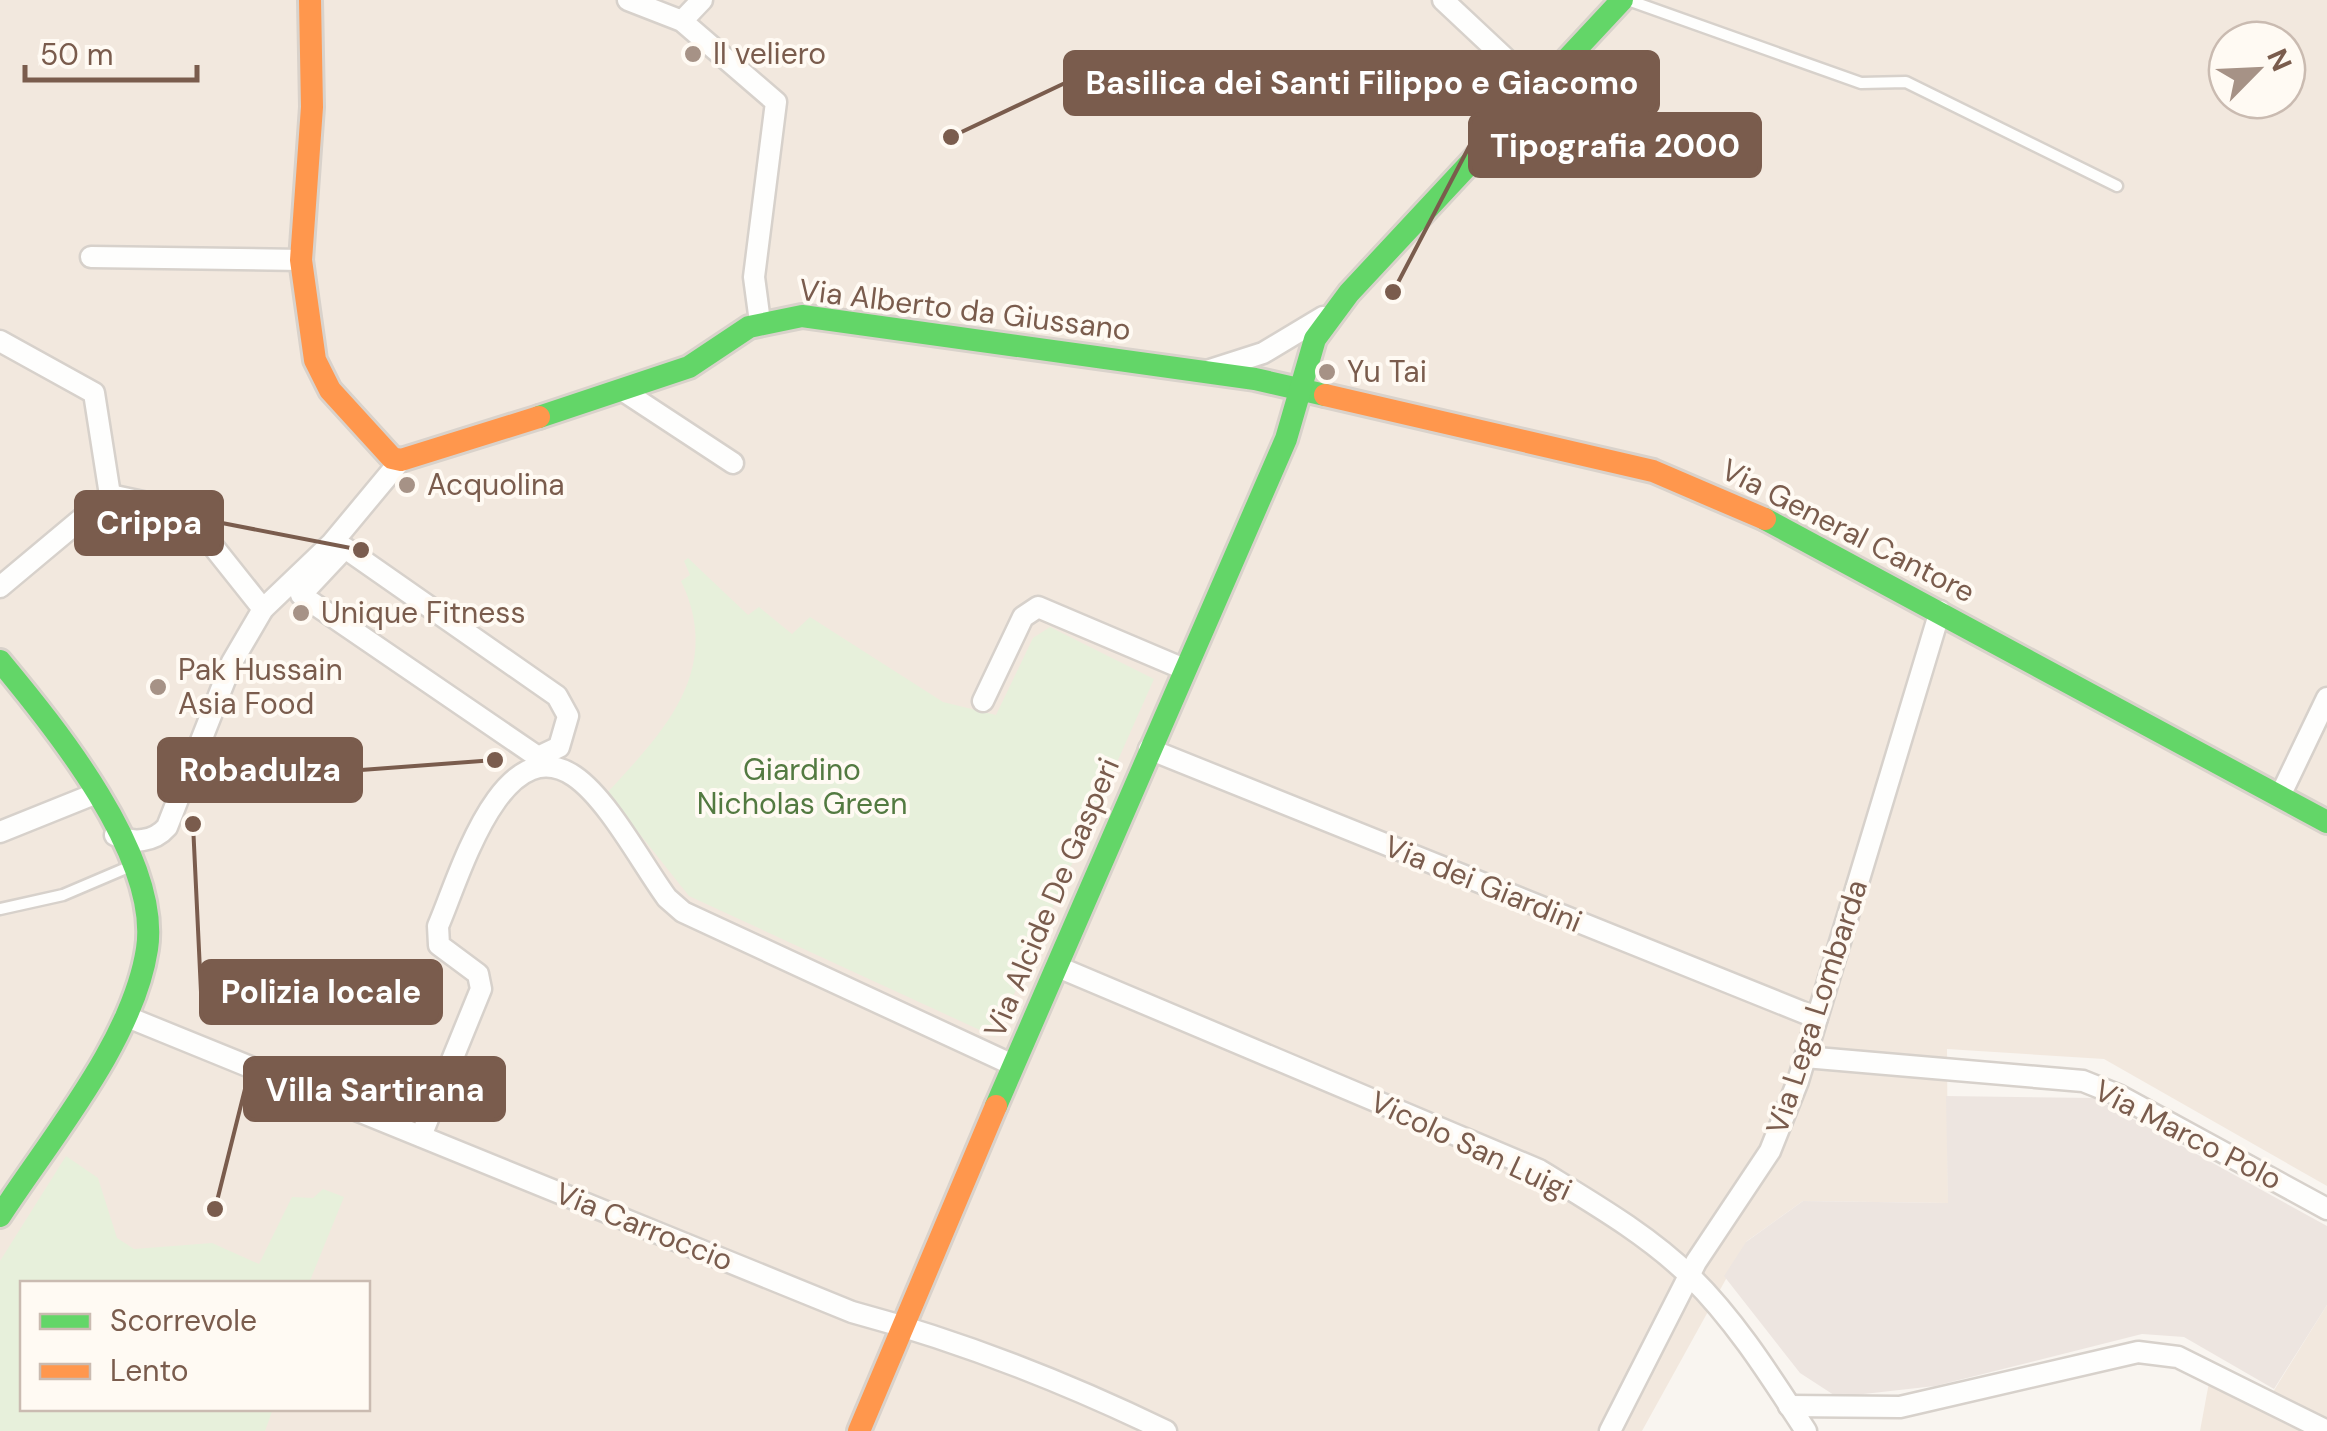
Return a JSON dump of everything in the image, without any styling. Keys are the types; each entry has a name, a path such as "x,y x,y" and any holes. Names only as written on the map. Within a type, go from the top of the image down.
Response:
{"street":[{"path":"126,869 172,818 232,662 264,609 332,543 401,460 384,453 330,390 313,345 301,260 312,107 310,0"},
{"path":"628,0 682,21 776,102 754,277 760,322"},
{"path":"682,21 702,0"},
{"path":"1442,0 1538,89"},
{"name":"Via Alberto da Giussano","path":"401,460 689,367 760,322 814,317 902,333 1205,371 1298,390 1315,340 1337,307 1625,0"},
{"path":"92,257 301,260"},
{"name":"Via Alberto da Giussano","path":"1205,371 1263,353 1337,307"},
{"path":"0,342 94,394 110,495"},
{"path":"622,390 734,463"},
{"name":"Via General Cantore","path":"1298,390 1653,471 1786,527 2327,822"},
{"name":"Via Alcide De Gasperi","path":"859,1431 1012,1065 1286,439 1298,390"},
{"path":"0,588 110,495"},
{"path":"110,495 184,511 264,609"},
{"path":"345,548 556,696 568,716 559,747 538,757 301,596 345,548"},
{"path":"983,701 1023,617 1038,606 1184,669"},
{"name":"Via Lega Lombarda","path":"1610,1431 1690,1276 1770,1151 1805,1057 1940,611"},
{"path":"0,662 75,754 115,835 142,920 142,960 125,1016 0,1216"},
{"path":"2280,796 2327,698"},
{"name":"Via dei Giardini","path":"1149,749 1817,1018"},
{"path":"75,754 126,869"},
{"path":"421,1136 481,988 478,974 446,952 436,936 500,793 520,773 560,770 594,797 668,898 683,912 1012,1065"},
{"path":"0,832 92,795"},
{"path":"115,835 135,841 159,836"},
{"name":"Vicolo San Luigi","path":"1058,967 1540,1170 1634,1231 1690,1276 1728,1319 1806,1431"},
{"name":"Via Carroccio","path":"125,1016 852,1312 904,1326 1107,1401 1166,1431"},
{"name":"Via Marco Polo","path":"1805,1057 2084,1081 2148,1111 2327,1209"},
{"path":"1789,1406 1900,1407 2120,1354 2149,1352 2199,1365 2327,1430"}],"lane":[{"path":"1625,0 1862,83 1906,82 2116,186"},
{"path":"0,909 62,896 126,869"}],"shaded area":[{"path":"0,0 2327,0 2327,1186 2104,1059 1947,1049 1948,1203 1803,1201 1747,1241 1642,1431 0,1431"},
{"path":"1946,1096 2095,1098 2327,1226 2327,1305 2274,1389 2184,1337 2142,1334 1935,1386 1837,1397 1800,1373 1724,1276 1746,1242 1803,1201 1948,1203"},
{"path":"2327,1305 2327,1431 2200,1431 2210,1377 2268,1400"}],"green space":[{"name":"Giardino Nicholas Green","path":"688,558 748,615 759,607 792,634 810,617 943,702 996,715 1033,638 1050,627 1154,679 995,1037 689,896 607,793 667,722 692,671 696,643 693,613 681,581 690,575 684,561"},
{"path":"66,1156 98,1178 117,1238 134,1249 212,1243 259,1264 292,1197 313,1198 323,1189 344,1197 310,1281 20,1281 20,1411 272,1411 265,1431 0,1431 0,1261"}],"traffic: fast":[{"path":"996,1106 1286,439 1315,339 1349,293 1622,0"},
{"path":"539,417 689,367 749,327 802,316 1255,379 1325,395"},
{"path":"1765,519 2327,822"},
{"path":"0,661 48,720 99,795 138,874 147,913 147,949 125,1019 87,1088 0,1216"}],"traffic: slow":[{"path":"310,0 312,107 301,260 315,360 330,390 392,458 401,460 539,417"},
{"path":"1325,395 1653,471 1765,519"},
{"path":"859,1431 996,1106"}],"place":[{"name":"Il veliero","path":"693,54"},
{"name":"Basilica dei Santi Filippo e Giacomo","path":"951,137"},
{"name":"Tipografia 2000","path":"1393,292"},
{"name":"Yu Tai","path":"1327,372"},
{"name":"Acquolina","path":"407,485"},
{"name":"Crippa","path":"361,550"},
{"name":"Unique Fitness","path":"301,613"},
{"name":"Pak Hussain Asia Food","path":"158,687"},
{"name":"Robadulza","path":"495,760"},
{"name":"Polizia locale","path":"193,824"},
{"name":"Villa Sartirana","path":"215,1209"}]}
